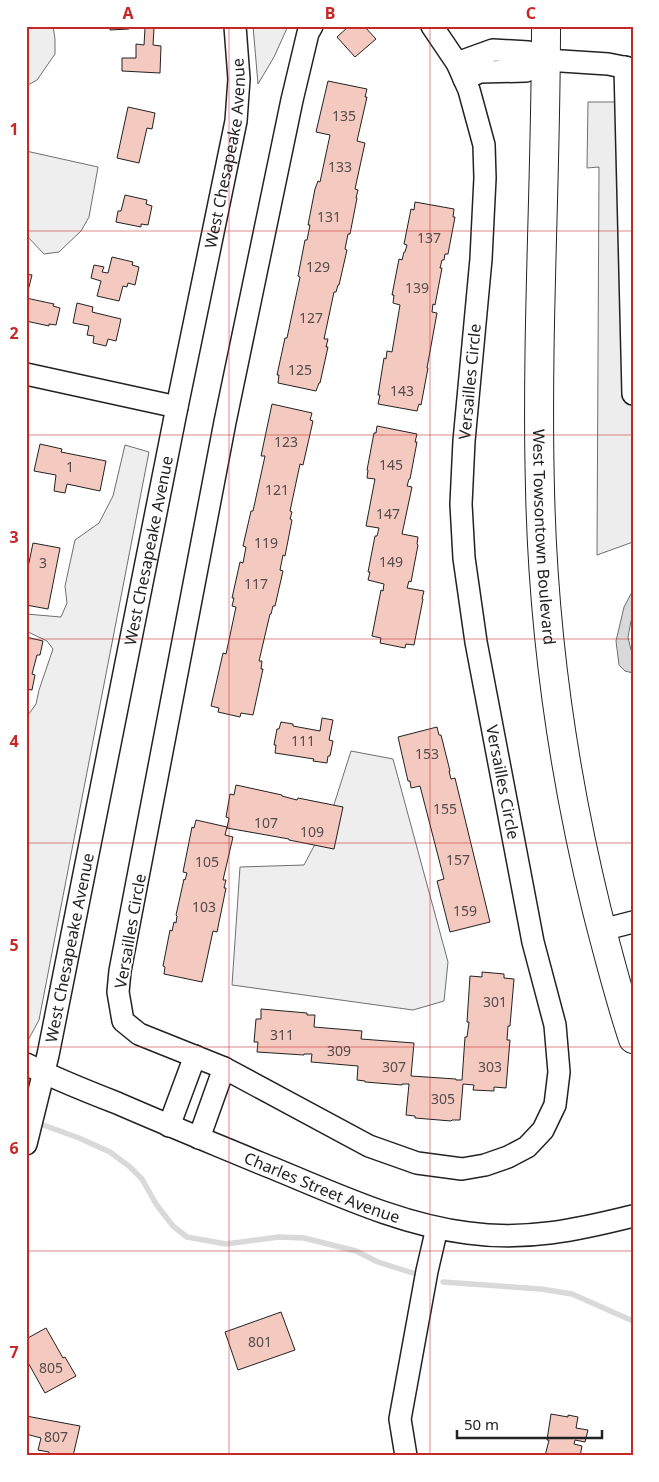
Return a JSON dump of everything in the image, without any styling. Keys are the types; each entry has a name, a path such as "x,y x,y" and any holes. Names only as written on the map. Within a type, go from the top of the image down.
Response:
{"main road":[{"name":"West Towsontown Boulevard","path":"546,26 539,385 540,490 548,628 562,737 581,843 602,930 633,1039"}],"street":[{"name":"West Chesapeake Avenue","path":"30,1129 35,1068 177,407 236,121 239,79 235,26"},
{"name":"Versailles Circle","path":"312,26 308,33 292,100 225,422 118,992 123,1021 139,1034 224,1068 369,1146 416,1163 462,1169 485,1166 527,1147 543,1130 554,1105 559,1072 555,1025 533,942 476,642 464,558 461,495 481,259 485,178 484,145 469,90 461,71 432,26"},
{"path":"461,71 493,50 528,52 546,60 629,68 633,394"},
{"path":"26,374 177,407"},
{"path":"602,930 633,922"},
{"path":"170,1126 195,1056"},
{"name":"Charles Street Avenue","path":"35,1068 170,1126 373,1208 437,1228 469,1233 527,1236 568,1231 633,1216"},
{"path":"199,1138 224,1068"},
{"path":"406,1456 400,1419 437,1228"}],"shaded area":[{"path":"26,26 53,26 55,54 37,80 26,86"},
{"path":"253,26 288,26 274,57 258,84"},
{"path":"588,102 633,102 633,542 597,555 599,167 587,168"},
{"path":"26,151 98,167 89,217 81,231 59,252 44,254 26,235"},
{"path":"125,445 149,452 39,1020 26,1044 26,718 36,704 53,649 47,641 26,631 26,614 61,617 67,603 65,586 75,540 99,523 113,496"},
{"path":"633,590 633,616 628,637 633,653 633,673 625,671 619,665 616,641 624,607"},
{"path":"351,751 393,759 448,962 444,1001 413,1010 232,985 240,867 304,865 331,814"}],"building":[{"path":"110,26 129,26 129,29 110,30"},
{"path":"349,26 364,26 376,39 355,57 337,37"},
{"path":"145,28 154,28 153,45 161,46 160,73 122,71 122,58 136,58 136,44 144,45"},
{"path":"328,81 367,89 365,97 367,97 357,141 365,143 355,189 358,190 357,198 350,234 348,234 345,249 347,250 339,285 336,292 334,292 324,339 328,339 326,347 328,347 320,383 316,391 278,383 279,375 277,375 300,277 298,276 310,225 308,225 315,189 318,181 320,182 330,135 316,132"},
{"path":"128,107 155,113 152,129 147,128 139,163 117,158"},
{"path":"125,195 147,200 146,204 152,206 148,225 141,224 141,227 116,222 118,211 121,211"},
{"path":"415,202 454,209 453,217 455,217 448,254 445,254 440,268 442,268 432,312 437,313 421,405 419,404 417,411 378,404 384,358 386,359 387,351 392,352 400,305 393,303 394,295 392,295 399,259 402,260 407,245 404,244 411,209 414,210"},
{"path":"112,257 133,262 132,265 139,267 135,285 128,283 127,287 123,286 119,301 97,296 101,281 91,278 94,265 104,267 102,272 108,273"},
{"path":"26,274 32,275 27,295 26,294"},
{"path":"26,298 54,304 53,306 60,308 56,325 49,324 49,326 26,321"},
{"path":"77,303 93,307 92,312 121,319 116,341 108,339 106,346 93,343 94,336 87,335 89,326 73,323"},
{"path":"272,404 312,413 310,420 313,421 303,465 300,464 290,511 292,512 290,519 292,520 285,556 283,555 280,570 283,571 259,661 262,661 261,669 263,669 253,715 241,713 240,717 218,712 219,708 211,706 223,653 226,654 236,607 232,606 234,598 232,598 240,562 243,563 246,547 243,546 265,456 261,456"},
{"path":"377,426 417,434 410,479 407,486 412,487 402,534 418,537 411,582 409,581 407,588 424,591 414,645 406,644 405,648 380,643 381,638 372,636 381,590 383,591 384,584 368,580 375,536 377,536 379,528 366,526 375,479 367,478 367,470"},
{"path":"40,444 62,449 61,452 106,461 100,491 67,484 65,493 54,491 56,475 34,471"},
{"path":"33,543 60,548 48,609 26,605 28,583 26,583 26,577"},
{"path":"26,637 43,641 40,655 37,655 32,674 35,675 32,690 26,689"},
{"path":"322,718 333,720 329,740 333,741 327,763 275,753 276,745 274,745 277,729 279,729 281,722 320,731"},
{"path":"437,727 439,735 441,735 451,779 455,778 490,922 450,932 437,881 444,879 420,786 411,788 398,737"},
{"path":"236,785 297,800 298,798 343,807 334,849 227,828 229,818 226,817 230,794 234,795"},
{"path":"196,820 227,827 225,835 233,837 223,880 226,880 224,888 226,888 217,932 213,931 202,982 164,974 165,967 163,966 170,930 172,931 174,922 176,923 176,915 187,873 183,872 192,827 194,828"},
{"path":"482,972 504,974 504,978 514,979 510,1026 508,1026 507,1040 510,1040 506,1088 494,1087 494,1091 473,1090 474,1085 463,1084 460,1120 415,1118 415,1116 406,1115 409,1084 402,1085 357,1080 358,1066 311,1062 312,1054 257,1052 258,1042 254,1042 256,1019 261,1019 261,1009 307,1013 307,1015 315,1015 314,1027 362,1031 361,1039 414,1043 411,1076 462,1080 465,1037 467,1037 469,1022 467,1022 470,976 482,977"},
{"path":"281,1312 295,1350 238,1370 225,1332"},
{"path":"46,1328 76,1376 45,1393 26,1359 26,1339"},
{"path":"551,1414 578,1417 576,1428 588,1430 585,1442 575,1440 574,1444 582,1446 580,1456 545,1456 549,1440 547,1440"},
{"path":"26,1416 80,1426 73,1456 49,1456 49,1452 38,1450 41,1438 26,1434"}],"waterway":[{"path":"35,1122 110,1152 130,1167 142,1179 156,1204 173,1226 187,1237 226,1244 279,1237 304,1238 356,1251 378,1262 413,1273"},
{"path":"443,1282 541,1289 572,1294 633,1321"}]}
